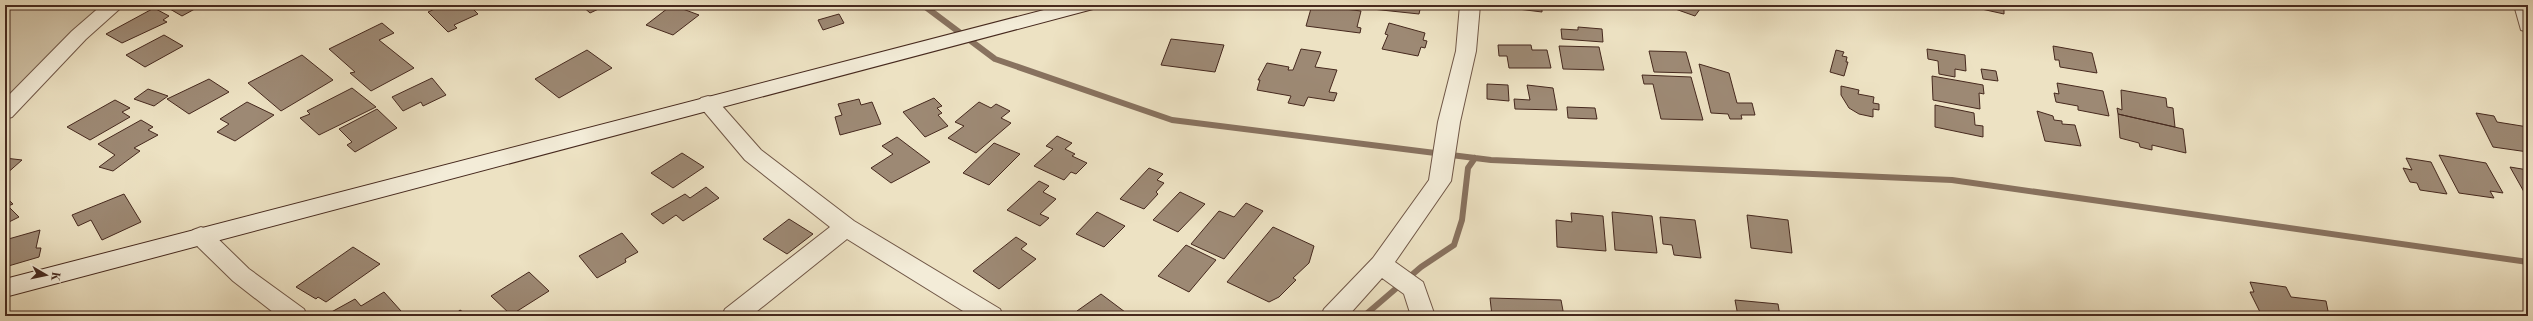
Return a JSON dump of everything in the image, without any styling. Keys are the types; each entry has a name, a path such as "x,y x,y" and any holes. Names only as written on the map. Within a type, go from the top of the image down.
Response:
{"street":[{"path":"5,112 79,35 114,5"},
{"path":"5,288 1086,5"},
{"path":"1333,316 1387,269 1440,181 1449,122 1466,51 1470,5"},
{"path":"2524,5 2528,26"},
{"path":"708,104 753,155 846,228 991,316"},
{"path":"734,316 846,228"},
{"path":"201,236 241,275 295,316"},
{"path":"1387,269 1414,289 1423,316"}],"shaded area":[{"path":"5,5 112,5 5,102"}],"building":[{"path":"163,5 202,5 182,16"},
{"path":"444,5 469,5 478,14 454,25 457,28 448,32 428,12"},
{"path":"581,5 607,5 590,13"},
{"path":"672,5 699,15 673,35 646,25"},
{"path":"1312,5 1361,11 1357,27 1361,28 1360,33 1306,26"},
{"path":"1367,5 1421,5 1419,14 1372,9 1373,6"},
{"path":"1503,5 1542,5 1542,12 1518,9 1519,7"},
{"path":"1664,5 1703,5 1695,16"},
{"path":"1977,5 2004,5 2004,14 1977,8"},
{"path":"154,8 169,16 163,20 167,22 122,43 106,34"},
{"path":"839,14 844,23 823,30 818,20"},
{"path":"382,23 394,33 379,40 414,68 371,91 350,73 355,72 329,49"},
{"path":"1389,23 1425,33 1423,40 1427,41 1425,48 1421,47 1418,56 1382,49 1388,35 1385,34"},
{"path":"1578,27 1602,29 1603,42 1562,39 1561,29 1578,30"},
{"path":"164,35 183,46 145,67 126,55"},
{"path":"1171,39 1224,45 1215,72 1161,65"},
{"path":"1498,45 1531,45 1532,50 1547,50 1551,68 1509,68 1507,56 1499,56"},
{"path":"1559,46 1599,47 1604,70 1563,69"},
{"path":"2053,46 2092,53 2097,73 2060,67 2059,60 2055,60"},
{"path":"1301,49 1321,52 1315,67 1337,70 1329,92 1337,93 1334,101 1308,97 1304,106 1288,103 1291,96 1257,90 1260,80 1258,80 1267,63 1289,67 1288,70 1293,70"},
{"path":"1927,49 1965,55 1966,71 1955,69 1955,77 1939,74 1938,61 1928,59"},
{"path":"587,50 612,68 559,98 535,79"},
{"path":"1836,50 1844,52 1842,56 1847,57 1846,62 1848,62 1844,76 1830,72"},
{"path":"1649,51 1686,52 1692,73 1654,72"},
{"path":"302,55 333,80 281,111 248,83"},
{"path":"1699,64 1729,73 1737,103 1752,103 1755,115 1741,115 1742,119 1730,119 1728,114 1711,113"},
{"path":"1981,69 1996,71 1998,81 1983,79"},
{"path":"1642,75 1691,77 1703,120 1661,119 1653,84 1644,84"},
{"path":"1932,76 1983,85 1984,94 1979,93 1980,109 1933,100"},
{"path":"432,78 446,95 423,106 421,102 403,111 392,97"},
{"path":"209,79 229,92 189,114 167,99"},
{"path":"2057,83 2103,91 2109,116 2078,110 2078,106 2056,102 2054,93 2059,94"},
{"path":"1487,84 1508,85 1509,101 1487,99"},
{"path":"1527,85 1553,88 1557,110 1515,109 1514,99 1530,100"},
{"path":"1841,86 1859,90 1858,94 1874,97 1873,103 1879,104 1879,110 1873,109 1873,117 1859,114 1849,108 1841,95"},
{"path":"352,88 376,107 319,135 300,118 310,114 307,111"},
{"path":"148,89 168,96 154,106 134,99"},
{"path":"2121,90 2166,98 2167,107 2173,108 2175,127 2118,114 2117,108 2122,110"},
{"path":"934,98 942,106 937,108 942,113 938,115 948,126 925,137 903,112"},
{"path":"859,99 861,105 872,102 881,124 840,135 835,117 842,115 838,104"},
{"path":"115,100 130,108 122,112 130,117 90,140 67,127"},
{"path":"247,102 274,115 235,141 217,132 229,124 220,119"},
{"path":"979,102 991,108 996,104 1010,111 1001,118 1011,123 976,153 948,138 964,126 955,122"},
{"path":"1935,105 1974,113 1975,125 1983,126 1983,137 1935,127"},
{"path":"1567,107 1595,108 1597,119 1568,118"},
{"path":"377,109 397,128 355,152 347,145 352,142 339,129"},
{"path":"2037,111 2053,116 2054,120 2062,121 2062,124 2075,125 2081,146 2045,141"},
{"path":"2476,113 2494,116 2497,122 2528,127 2528,152 2493,147"},
{"path":"2118,114 2183,129 2186,153 2152,145 2152,150 2140,147 2139,143 2120,138"},
{"path":"141,120 153,127 148,130 158,135 134,148 140,151 113,171 99,167 115,155 98,144"},
{"path":"1057,136 1072,143 1065,149 1075,154 1072,156 1087,163 1076,174 1071,172 1064,180 1034,166 1053,149 1046,146"},
{"path":"897,137 930,162 891,183 871,168 893,154 882,146"},
{"path":"994,143 1020,154 989,185 963,173"},
{"path":"682,153 704,167 673,188 651,173"},
{"path":"2439,155 2486,163 2503,193 2490,191 2494,198 2459,193"},
{"path":"5,158 22,160 5,175"},
{"path":"2406,158 2431,162 2447,194 2420,190 2417,183 2410,182 2403,168 2412,170"},
{"path":"2510,167 2528,170 2528,199"},
{"path":"1149,168 1163,174 1157,180 1164,183 1156,192 1158,194 1144,209 1120,199"},
{"path":"1039,181 1049,186 1043,192 1056,199 1040,214 1049,218 1040,226 1007,210"},
{"path":"706,187 719,198 683,221 676,215 663,224 651,214 685,194 690,198"},
{"path":"1180,192 1205,204 1178,232 1153,220"},
{"path":"124,194 141,222 102,240 91,220 78,226 72,215"},
{"path":"5,196 13,204 8,206 19,217 5,224"},
{"path":"1246,203 1263,211 1224,259 1191,244 1219,211 1234,217"},
{"path":"1097,212 1125,226 1104,247 1076,234"},
{"path":"1612,212 1652,216 1657,253 1615,250"},
{"path":"1571,213 1603,216 1606,251 1557,247 1556,220 1572,222"},
{"path":"1747,215 1788,220 1792,253 1751,248"},
{"path":"1660,217 1695,220 1701,258 1674,255 1672,245 1663,244"},
{"path":"789,219 813,234 787,254 763,239"},
{"path":"1273,227 1314,246 1309,263 1293,278 1296,280 1279,297 1269,302 1227,282"},
{"path":"40,230 36,248 41,248 39,257 5,267 5,240"},
{"path":"622,233 638,252 625,259 626,262 597,278 579,256"},
{"path":"1016,237 1027,244 1021,249 1036,259 999,289 973,271"},
{"path":"1186,245 1216,260 1189,292 1158,276"},
{"path":"353,247 380,264 326,302 318,297 316,299 296,287"},
{"path":"529,272 549,291 511,315 491,296"},
{"path":"2250,282 2286,287 2291,297 2326,301 2329,316 2262,316 2250,292 2254,292"},
{"path":"384,292 401,311 393,316 326,315 355,299 361,306"},
{"path":"1101,294 1125,312 1121,316 1081,316 1077,311"},
{"path":"1490,298 1561,300 1564,316 1492,316"},
{"path":"1735,300 1778,304 1780,316 1738,316"},
{"path":"460,310 469,316 453,316"},
{"path":"1699,313 1731,316 1700,316"}],"waterway":[{"path":"923,5 995,59 1172,120 1491,160 1952,180 2528,262"},
{"path":"1364,316 1421,267 1454,245 1462,220 1468,168 1475,158"}]}
